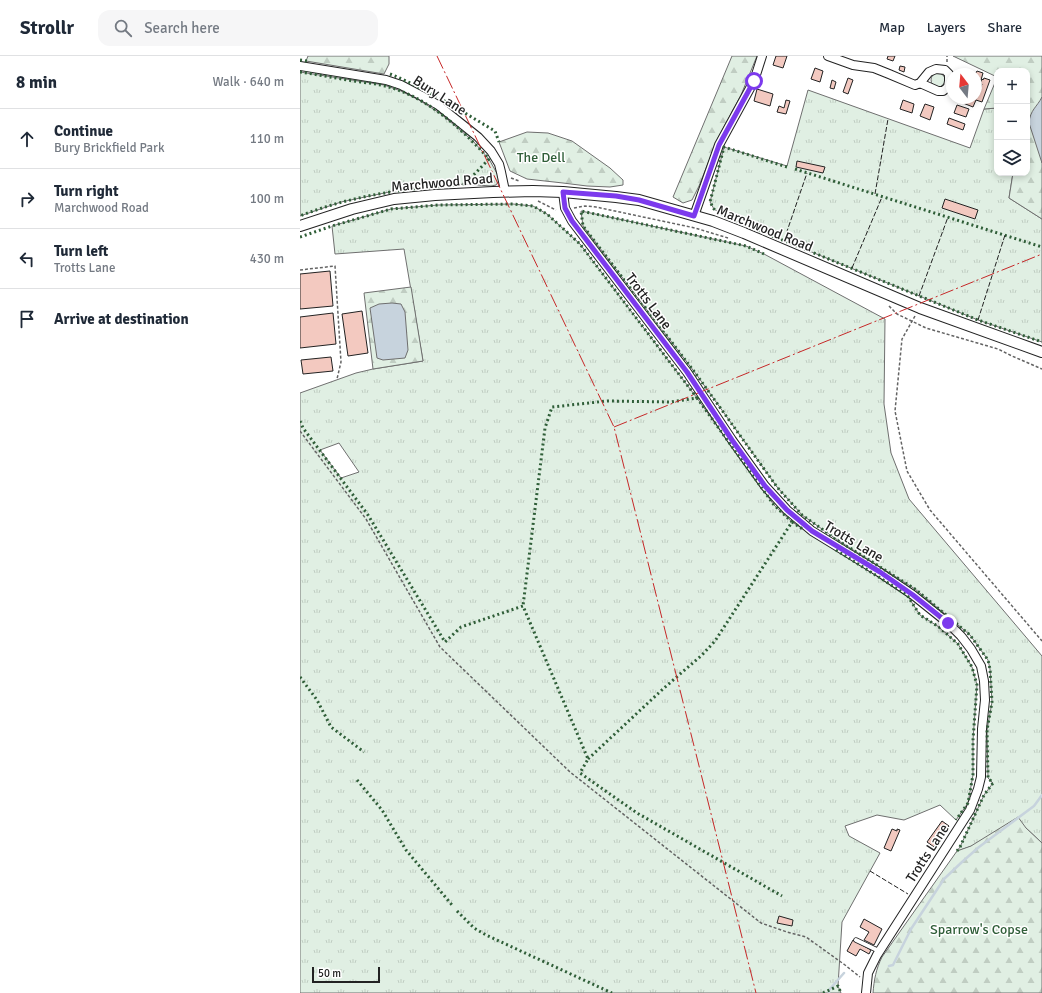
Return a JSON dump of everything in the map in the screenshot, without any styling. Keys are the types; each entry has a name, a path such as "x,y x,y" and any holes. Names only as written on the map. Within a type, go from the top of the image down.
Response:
{"street":[{"path":"694,216 719,145 754,81 762,56"},
{"path":"828,56 853,65 874,68 915,85 920,83"},
{"name":"Bury Lane","path":"300,66 386,80 401,85 420,95 438,106 478,137 491,150 499,164 505,191"},
{"name":"Marchwood Road","path":"300,226 352,209 394,199 435,195 505,191 563,192 616,196 639,200 713,221 920,308 1042,352"},
{"name":"Trotts Lane","path":"563,192 565,208 572,221 687,372 732,440 765,486 787,510 812,531 880,572 913,595 948,623 971,649 981,666 984,681 985,700 982,729 981,776 978,789 970,810 879,951 868,972 866,993"}],"lane":[{"path":"856,940 879,951"}],"path":[{"path":"947,56 947,62"},
{"path":"535,200 555,210 585,206 596,207 695,228 728,238"},
{"path":"300,270 335,266 341,362 337,379"},
{"path":"888,305 897,314 926,328 998,349 1042,369"},
{"path":"920,308 902,339 895,411 907,471 930,510 1042,641"},
{"path":"300,430 366,519 440,647 570,772 761,924 806,937 867,983"}],"green space":[{"path":"308,56 389,56 389,64 384,74 306,61"},
{"path":"732,56 757,56 741,95 718,138 692,200 683,203 673,197"},
{"path":"953,56 1042,56 1042,219 1009,198 1013,176 1030,176 1030,68 994,68 994,76 982,70 982,68 978,68"},
{"path":"300,72 384,85 419,100 441,114 473,141 489,159 500,179 496,185 491,186 465,184 394,191 341,202 300,216"},
{"path":"938,73 943,75 945,80 943,85 938,87 933,85 931,80 933,75"},
{"path":"994,85 994,108 984,109"},
{"path":"808,90 970,148 984,109 994,108 994,176 1013,176 1009,198 1042,219 1042,342 978,320 726,217 714,209 710,202 724,147 787,166"},
{"name":"The Dell","path":"527,132 548,133 572,141 610,168 623,180 623,185 610,187 587,186 527,179 510,171 499,142"},
{"path":"513,204 533,206 547,214 580,244 697,398 774,505 792,522 907,595 920,615 939,627 958,644 972,667 977,685 973,740 973,775 968,803 956,820 940,805 904,820 877,815 845,826 849,836 880,853 842,922 838,986 841,993 300,993 300,393 356,373 423,361 404,249 335,254 332,226 391,209 438,205","holes":["339,443 359,472 341,478 320,450"]},
{"path":"581,211 746,246 764,254 885,319 884,404 891,453 909,499 1042,656 1042,843 1026,828 957,851 984,795 993,783 988,778 987,730 992,702 988,660 970,635 915,589 839,541 802,515 777,487 696,374 583,226"},
{"path":"411,287 423,361 373,369 364,293"},
{"name":"Sparrow's Copse","path":"1018,817 1026,828 1042,843 1042,993 873,993 878,966 882,957 957,851 971,846"}],"shaded area":[{"path":"1042,97 1042,163 1030,126 1032,112"},
{"path":"379,304 401,304 405,312 408,350 405,358 383,360 377,358 370,308"}],"building":[{"path":"776,56 787,56 783,68 773,65"},
{"path":"888,56 895,56 893,61 887,59"},
{"path":"900,66 905,67 904,72 899,70"},
{"path":"815,68 823,71 820,82 811,79"},
{"path":"848,78 853,80 848,94 843,92"},
{"path":"984,78 990,80 982,102 982,79 983,80"},
{"path":"832,80 836,82 834,89 830,88"},
{"path":"757,89 773,94 770,106 754,101"},
{"path":"786,100 790,101 786,114 777,112 779,106 784,108"},
{"path":"903,100 914,104 912,113 900,109"},
{"path":"925,104 934,107 930,120 920,116"},
{"path":"966,104 974,104 973,107"},
{"path":"957,105 969,109 966,117 954,113"},
{"path":"949,118 965,124 963,130 947,124"},
{"path":"797,161 825,167 823,173 796,167"},
{"path":"945,199 978,210 975,219 942,208"},
{"path":"330,271 333,306 300,309 300,274"},
{"path":"362,311 368,353 348,356 342,314"},
{"path":"333,313 336,344 300,348 300,317"},
{"path":"331,357 333,371 303,374 301,360"},
{"path":"942,821 949,826 934,847 927,842"},
{"path":"892,829 897,831 897,829 900,830 891,851 884,848"},
{"path":"779,916 793,920 792,926 777,923"},
{"path":"864,919 882,929 874,945 864,940 869,932 860,927"},
{"path":"853,940 871,950 869,954 860,949 856,956 847,951"}],"waterway":[{"path":"889,966 893,965 911,929 944,879 979,847 1034,806 1042,795"},
{"path":"829,993 829,990 844,973"}],"hedge":[{"path":"300,60 307,61"},
{"path":"300,72 382,85 415,97 429,105 455,125 489,159 465,184 402,190 360,198 300,216"},
{"path":"390,74 431,93 495,131 499,142"},
{"path":"787,167 724,147 710,202 714,209 726,217 978,320 1042,342"},
{"path":"795,169 1042,247"},
{"path":"300,237 391,209 438,205 513,204 533,206 547,214 580,244 697,398 671,402 607,401 552,407 545,428 523,606"},
{"path":"764,254 746,246 581,211 583,226 696,374 777,487 802,515 839,541 915,589 970,635 988,660 992,702 987,730 988,778 993,783 984,795 957,851"},
{"path":"588,759 664,688 702,655 715,641 792,522 774,505 697,398"},
{"path":"300,421 303,428 368,515 445,642 461,627 523,606 588,759 580,773 637,813 782,896"},
{"path":"792,522 804,530"},
{"path":"836,550 907,595 920,615 939,627 958,644 972,667 977,685 973,740 973,775 968,803 956,820"},
{"path":"300,677 317,700 331,727 364,752"},
{"path":"357,780 382,810 406,850 452,905"},
{"path":"457,911 474,928 486,935 612,993"},
{"path":"823,993 838,986 841,993"}],"fence":[{"path":"875,194 888,119"},
{"path":"784,240 807,173"},
{"path":"852,268 882,197"},
{"path":"919,296 948,217"},
{"path":"978,320 1005,235"},
{"path":"870,871 908,894"}],"power":[{"path":"437,56 614,427 756,993"},
{"path":"614,427 1042,254"}],"route":[{"path":"754,81 719,145 694,216 671,208 639,200 616,196 563,192 565,208 572,221 687,372 732,440 765,486 787,510 812,531 880,572 913,595 948,623"}]}
